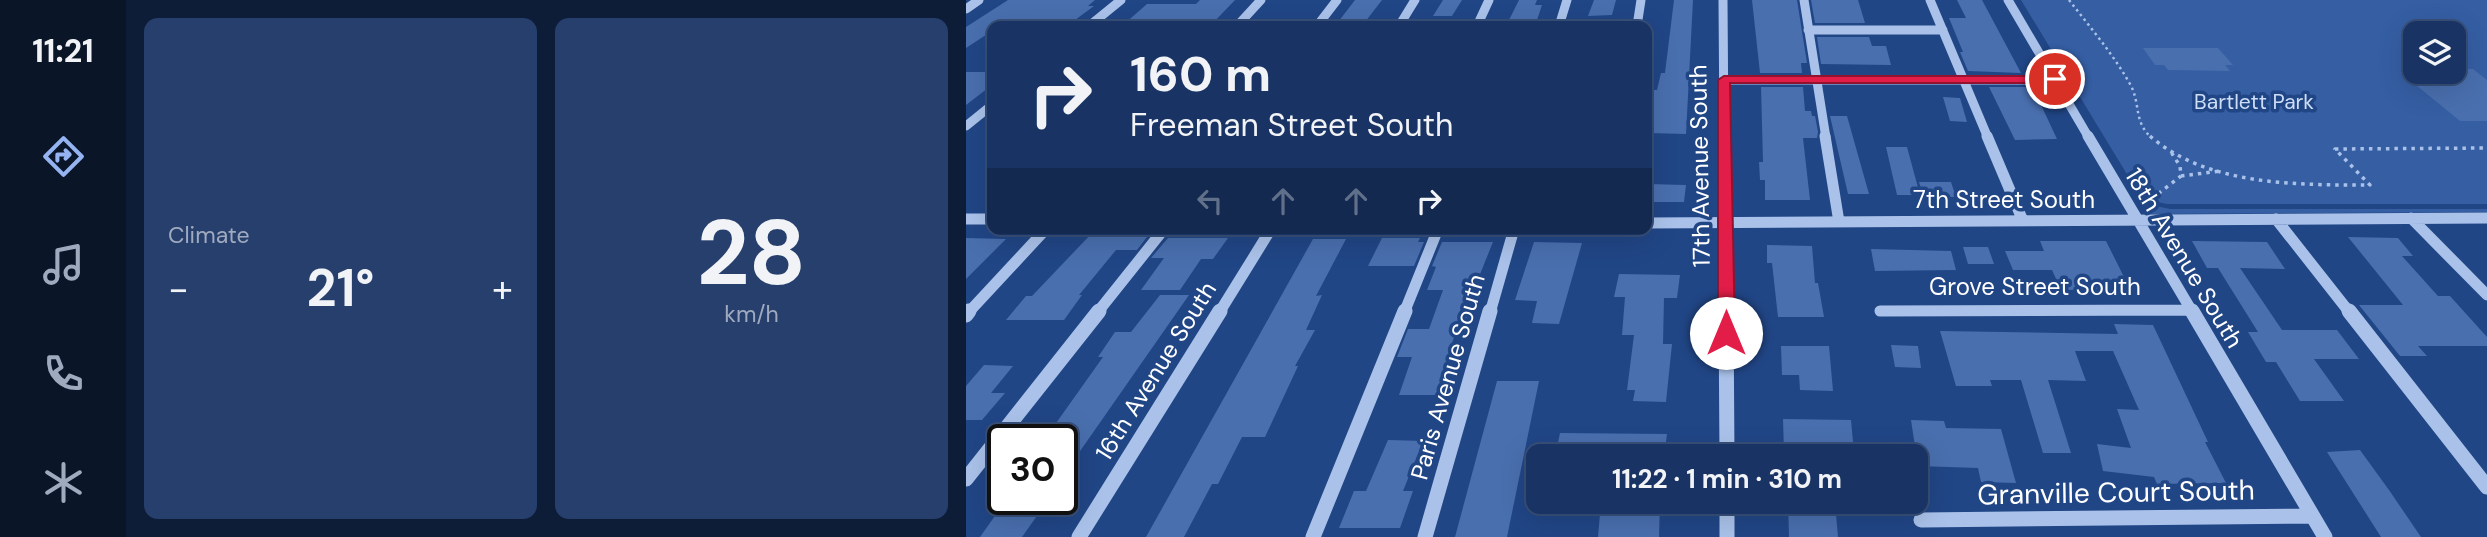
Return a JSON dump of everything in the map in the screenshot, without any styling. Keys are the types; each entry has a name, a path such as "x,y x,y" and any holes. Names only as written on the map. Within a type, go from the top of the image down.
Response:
{"street":[{"path":"966,9 979,0"},
{"path":"1095,21 1121,0"},
{"path":"1242,21 1261,0"},
{"path":"1321,21 1337,0"},
{"path":"1402,21 1415,0"},
{"path":"1479,21 1489,0"},
{"path":"1561,21 1567,0"},
{"path":"1638,21 1641,0"},
{"name":"17th Avenue South","path":"1723,0 1727,444"},
{"path":"1804,0 1839,222"},
{"path":"1930,0 2023,221"},
{"name":"18th Avenue South","path":"2008,0 2325,537"},
{"path":"1808,30 1943,30"},
{"path":"1724,80 2055,79"},
{"path":"966,126 987,109"},
{"path":"2411,218 2487,295"},
{"name":"7th Street South","path":"1652,223 2487,218"},
{"path":"966,219 987,219"},
{"path":"2276,219 2487,487"},
{"path":"966,315 1040,235"},
{"path":"966,479 1159,235"},
{"name":"16th Avenue South","path":"1079,537 1267,235"},
{"path":"1313,537 1436,235"},
{"name":"Paris Avenue South","path":"1426,537 1512,235"},
{"name":"Grove Street South","path":"1880,311 2190,310"},
{"path":"1727,514 1727,537"},
{"name":"Granville Court South","path":"1921,520 2312,516"}],"path":[{"path":"2070,0 2133,89 2135,117 2152,139 2170,150 2225,172 2286,182 2370,185 2335,149 2487,148"},
{"path":"2170,150 2181,176"},
{"path":"2130,208 2147,203 2181,176 2225,172"}],"green space":[{"name":"Bartlett Park","path":"2021,0 2487,0 2487,204 2167,204 2142,199"},
{"path":"2142,203 2170,209 2487,209 2487,212 2148,214"}],"building":[{"path":"1008,0 1095,0 1088,6 1094,6 1074,21 987,21 987,34 966,48 966,27"},
{"path":"1200,0 1235,0 1215,21 1128,21 1147,4 1196,4"},
{"path":"1355,0 1382,0 1366,21 1339,21"},
{"path":"1443,0 1462,0 1452,16 1433,16"},
{"path":"1519,0 1537,0 1535,5 1542,5 1537,21 1508,21"},
{"path":"1594,0 1616,0 1612,15 1588,16"},
{"path":"1674,0 1693,0 1686,134 1652,133 1652,90 1657,90 1661,73 1665,73"},
{"path":"1752,0 1797,0 1807,63 1801,63 1802,73 1760,73"},
{"path":"1811,0 1858,0 1865,23 1815,23"},
{"path":"1957,0 1982,0 2021,73 1968,71 1949,18 1966,18"},
{"path":"1817,37 1869,37 1872,46 1886,46 1891,65 1821,64"},
{"path":"2143,48 2218,48 2233,65 2225,65 2230,71 2168,70 2164,65 2155,65"},
{"path":"2466,69 2473,69 2487,80 2487,121 2460,121 2415,84 2466,84"},
{"path":"966,72 987,72 987,89 966,105"},
{"path":"1761,87 1803,87 1805,111 1811,111 1812,116 1815,116 1818,132 1817,138 1803,138 1810,200 1765,200 1765,180 1760,180 1759,162 1763,162"},
{"path":"1989,87 2028,87 2034,90 2057,139 2015,140"},
{"path":"1943,97 1960,98 1967,122 1950,121"},
{"path":"1830,116 1847,116 1869,194 1848,194"},
{"path":"1886,147 1907,147 1920,195 1897,195"},
{"path":"1919,182 1951,182 1956,197 1924,197"},
{"path":"1652,184 1686,185 1684,202 1652,202"},
{"path":"1090,235 1148,235 1137,250 1116,250 1079,295 1082,295 1064,320 1006,320 1026,296 1032,296"},
{"path":"2348,237 2398,238 2413,256 2402,256 2438,296 2450,296 2487,337 2487,346 2418,346 2427,356 2400,356 2359,305 2403,305"},
{"path":"966,238 1006,239 966,279"},
{"path":"1168,238 1228,238 1213,259 1201,259 1180,290 1141,290 1164,258 1151,258"},
{"path":"1382,238 1420,238 1418,242 1424,242 1414,266 1368,266"},
{"path":"1313,239 1346,239 1316,296 1322,295 1306,330 1315,330 1295,366 1298,366 1265,437 1242,437 1218,484 1212,484 1184,537 1146,537"},
{"path":"2040,241 2106,241 2130,289 2061,290 2052,270 2013,270 2005,251 2044,251"},
{"path":"2192,241 2267,242 2285,269 2240,268 2282,330 2337,330 2359,359 2314,359 2344,401 2300,401 2276,362 2266,362 2248,332 2258,332 2218,268 2207,268"},
{"path":"1442,242 1493,242 1472,294 1465,324 1458,324 1436,395 1399,395 1412,357 1397,357 1408,329 1429,329 1443,290 1427,290 1436,267 1432,266"},
{"path":"1534,242 1582,243 1559,324 1532,323 1537,301 1515,300"},
{"path":"1767,245 1812,246 1815,283 1818,283 1824,317 1778,317 1772,263 1767,263"},
{"path":"1963,247 1988,247 1994,264 1968,264"},
{"path":"1871,249 1951,251 1956,270 1875,271"},
{"path":"1619,274 1680,275 1677,298 1664,298 1663,344 1672,344 1666,402 1633,401 1635,390 1627,390 1634,335 1622,335 1625,297 1614,297"},
{"path":"1160,295 1189,295 1078,454 1078,424 1055,424 1103,357 1098,357 1115,332 1131,332"},
{"path":"2114,324 2153,325 2226,483 2157,484 2154,477 2103,471 2097,444 2131,448 2117,409 2139,410 2113,351 2075,351 2086,381 2048,380 2071,453 2043,453 2021,380 1990,380 1992,386 1956,386 1940,331 2118,334"},
{"path":"1891,345 1918,346 1921,368 1895,367"},
{"path":"1781,346 1829,346 1833,391 1800,390 1799,375 1782,375"},
{"path":"984,365 1013,366 991,393 1005,393 982,420 966,420 966,386"},
{"path":"1497,381 1539,381 1507,537 1455,537"},
{"path":"1783,419 1851,420 1853,444 1784,444"},
{"path":"1911,420 1944,421 1946,428 2001,429 2016,483 1981,482 1978,468 1928,466 1928,444 1915,444"},
{"path":"1560,433 1667,434 1666,444 1558,444"},
{"path":"1388,440 1423,441 1403,491 1413,491 1400,528 1339,528 1354,491 1366,491"},
{"path":"2360,450 2421,537 2381,537 2327,452"},
{"path":"1600,514 1660,514 1659,537 1598,537"},
{"path":"1788,514 1836,514 1838,537 1789,537"},
{"path":"996,515 1038,515 1022,537 980,537"}],"route":[{"path":"1726,333 1724,80 2055,79"}]}
